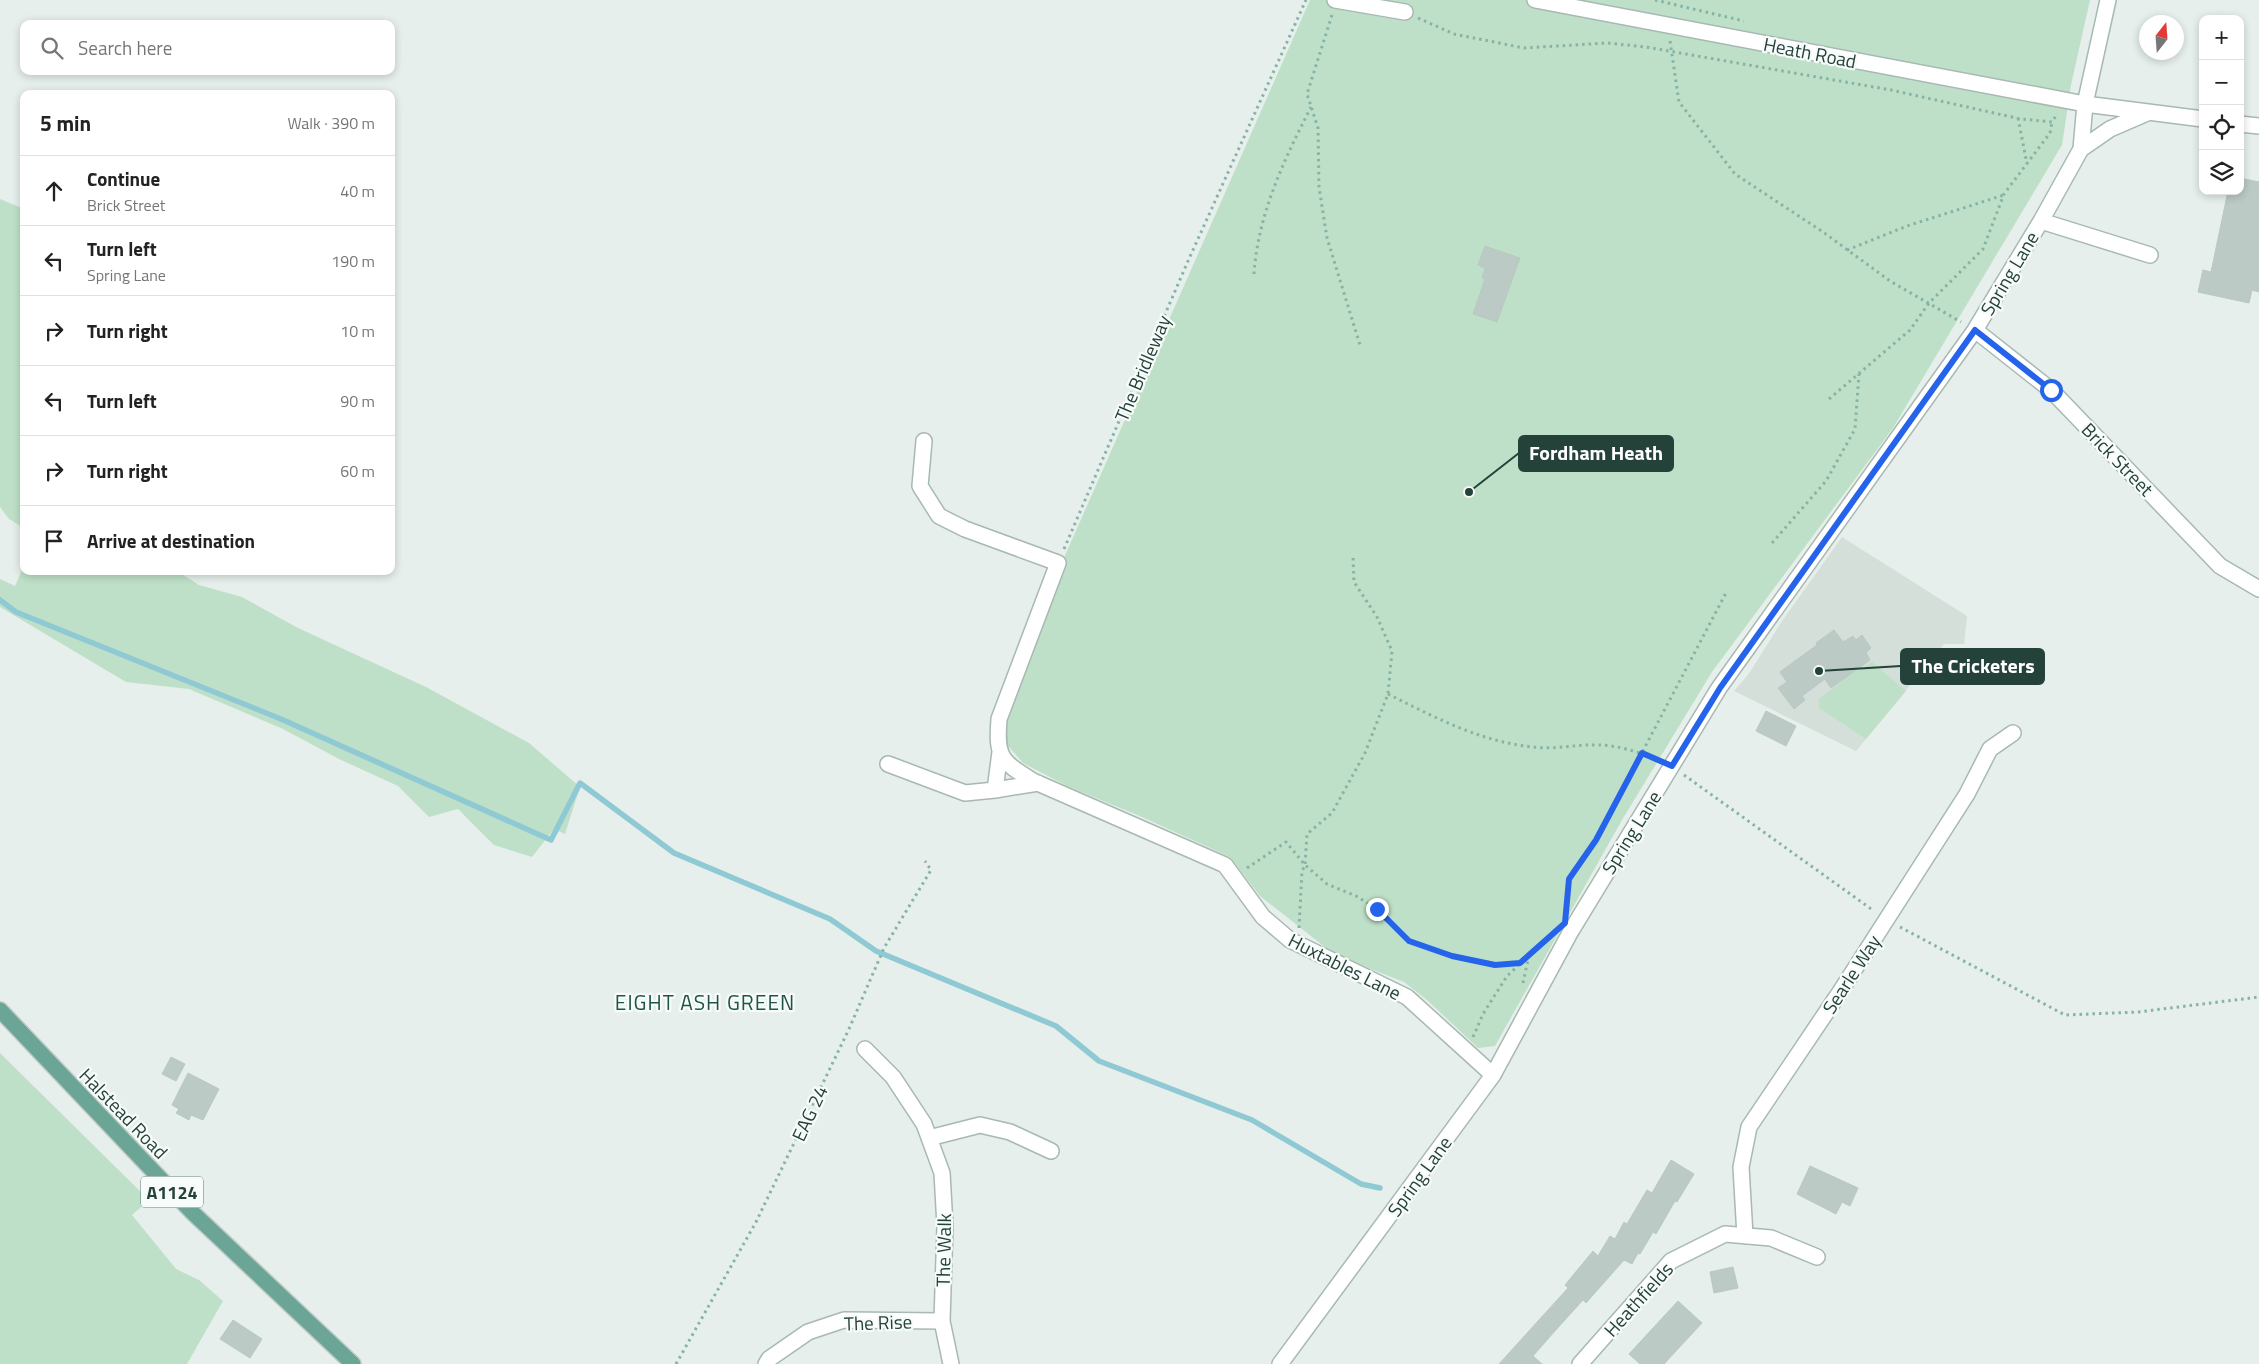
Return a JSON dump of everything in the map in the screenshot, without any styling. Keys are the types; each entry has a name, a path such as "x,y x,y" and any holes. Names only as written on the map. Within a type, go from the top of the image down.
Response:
{"main road":[{"name":"Halstead Road","path":"0,1010 193,1213 353,1364"}],"street":[{"name":"Heath Road","path":"1535,0 2085,104 2199,118"},
{"name":"Spring Lane","path":"1280,1364 1493,1075 1571,930 1720,688 1975,330 2041,221 2081,149 2085,104 2108,0"},
{"path":"1334,4 1405,12"},
{"name":"Spring Lane","path":"2081,149 2110,130 2148,112"},
{"path":"2244,124 2259,126"},
{"path":"2041,221 2150,255"},
{"name":"Brick Street","path":"1975,330 2051,390 2220,566 2259,589"},
{"path":"924,440 920,486 939,516 965,529 1058,563 999,719 999,747 995,790"},
{"name":"Searle Way","path":"1745,1236 1742,1167 1749,1127 1887,920 1967,794 1990,749 2013,733"},
{"name":"Huxtables Lane","path":"999,747 1006,764 1038,783 1225,865 1263,917 1290,940 1407,997 1493,1075"},
{"path":"888,764 967,792 995,790 1038,783"},
{"name":"The Walk","path":"865,1049 893,1077 924,1124 942,1172 945,1226 942,1321 951,1364"},
{"path":"929,1138 980,1125 1010,1132 1051,1151"},
{"name":"Heathfields","path":"1580,1364 1671,1261 1724,1234 1771,1238 1817,1257"},
{"name":"The Rise","path":"766,1364 769,1359 808,1332 844,1320 942,1321"}],"path":[{"name":"The Bridleway","path":"1058,563 1188,261 1306,0"},
{"path":"1655,0 1663,2"},
{"path":"1334,4 1332,16 1307,94 1318,128 1319,187 1327,238 1360,345"},
{"path":"1405,12 1454,34 1524,48 1607,43 1672,51 1741,62 1788,74 1891,90 2018,118 2052,122"},
{"path":"1668,25 1679,102 1735,174 1848,250 1890,281 1975,330"},
{"path":"1829,399 1910,330 1929,303 1983,249 2004,194 2050,133 2052,122 2065,100"},
{"path":"1254,274 1256,247 1268,200 1311,106"},
{"path":"2018,118 2027,164"},
{"path":"1848,250 1908,226 2004,194"},
{"path":"1772,543 1826,481 1855,429 1859,373"},
{"path":"1290,940 1297,934 1300,922 1302,871 1305,865 1307,834 1332,814 1365,753 1388,694 1392,651 1377,617 1354,582 1353,557"},
{"path":"1566,914 1569,879 1596,840 1672,698 1695,648 1727,591"},
{"path":"1388,694 1447,723 1480,736 1534,748 1599,744 1642,753 1672,766 1887,920 2065,1015 2138,1012 2259,997"},
{"path":"1234,877 1286,842 1305,865 1327,884 1356,896 1377,909 1409,941 1469,960 1495,965 1520,963"},
{"name":"EAG 24","path":"676,1364 756,1222 878,965 884,948 931,870 925,861"},
{"path":"1467,1052 1483,1014 1507,976 1552,934"}],"shaded area":[{"path":"1842,537 1967,616 1964,644 1944,644 1856,751 1734,691 1748,675 1782,621"}],"green space":[{"path":"1310,0 2090,0 2071,85 2062,145 1893,428 1712,672 1622,820 1495,1046 1478,1048 1427,1000 1404,982 1335,955 1260,896 1230,857 1142,817 1067,786 1023,763 1003,740 1004,721 1056,576"},
{"path":"0,199 20,207 20,526 9,519 0,507"},
{"path":"20,574 183,575 199,585 242,597 298,628 426,687 529,743 580,787 565,834 554,829 532,857 494,845 458,809 429,817 398,786 339,759 283,729 189,689 126,682 0,607 0,579 15,586"},
{"path":"1872,662 1906,691 1866,739 1819,708 1819,699 1860,667 1862,669"},
{"path":"0,1053 149,1200 132,1215 176,1269 199,1280 223,1301 187,1364 0,1364"}],"building":[{"path":"2244,179 2259,182 2259,292 2252,290 2249,303 2198,292 2203,270 2211,272 2227,195 2244,195"},
{"path":"1485,246 1520,258 1497,322 1473,314 1485,279 1482,278 1485,268 1478,265"},
{"path":"1834,630 1843,642 1853,636 1856,640 1862,635 1871,648 1866,653 1870,660 1831,688 1825,679 1802,696 1805,700 1794,709 1778,688 1787,682 1780,672"},
{"path":"1766,711 1796,726 1786,746 1756,731"},
{"path":"171,1057 185,1064 176,1081 162,1074"},
{"path":"188,1073 219,1089 203,1120 191,1115 189,1120 176,1113 179,1109 172,1105"},
{"path":"1671,1160 1694,1174 1677,1202 1675,1201 1656,1234 1653,1232 1632,1264 1624,1260 1586,1303 1583,1300 1554,1332 1533,1356 1542,1364 1499,1364 1568,1288 1565,1285 1593,1251 1598,1256 1610,1236 1615,1239 1624,1222 1627,1224 1647,1190 1652,1193"},
{"path":"1810,1166 1858,1188 1850,1206 1842,1202 1836,1214 1797,1194"},
{"path":"1733,1267 1738,1288 1714,1293 1710,1272"},
{"path":"1678,1301 1702,1323 1664,1364 1640,1364 1629,1354"},
{"path":"233,1320 262,1339 250,1358 220,1339"}],"waterway":[{"path":"0,600 16,612 281,719 551,840 580,783 674,853 830,919 876,951 1056,1026 1099,1061 1252,1120 1361,1184 1380,1188"}],"place":[{"name":"Fordham Heath","path":"1469,492"},
{"name":"The Cricketers","path":"1819,671"}],"district":[{"name":"EIGHT ASH GREEN","path":"705,1002"}],"route":[{"path":"1377,909 1409,941 1452,956 1495,965 1520,963 1565,923 1569,879 1596,840 1642,753 1672,766 1720,688 1975,330 2051,390"}]}
